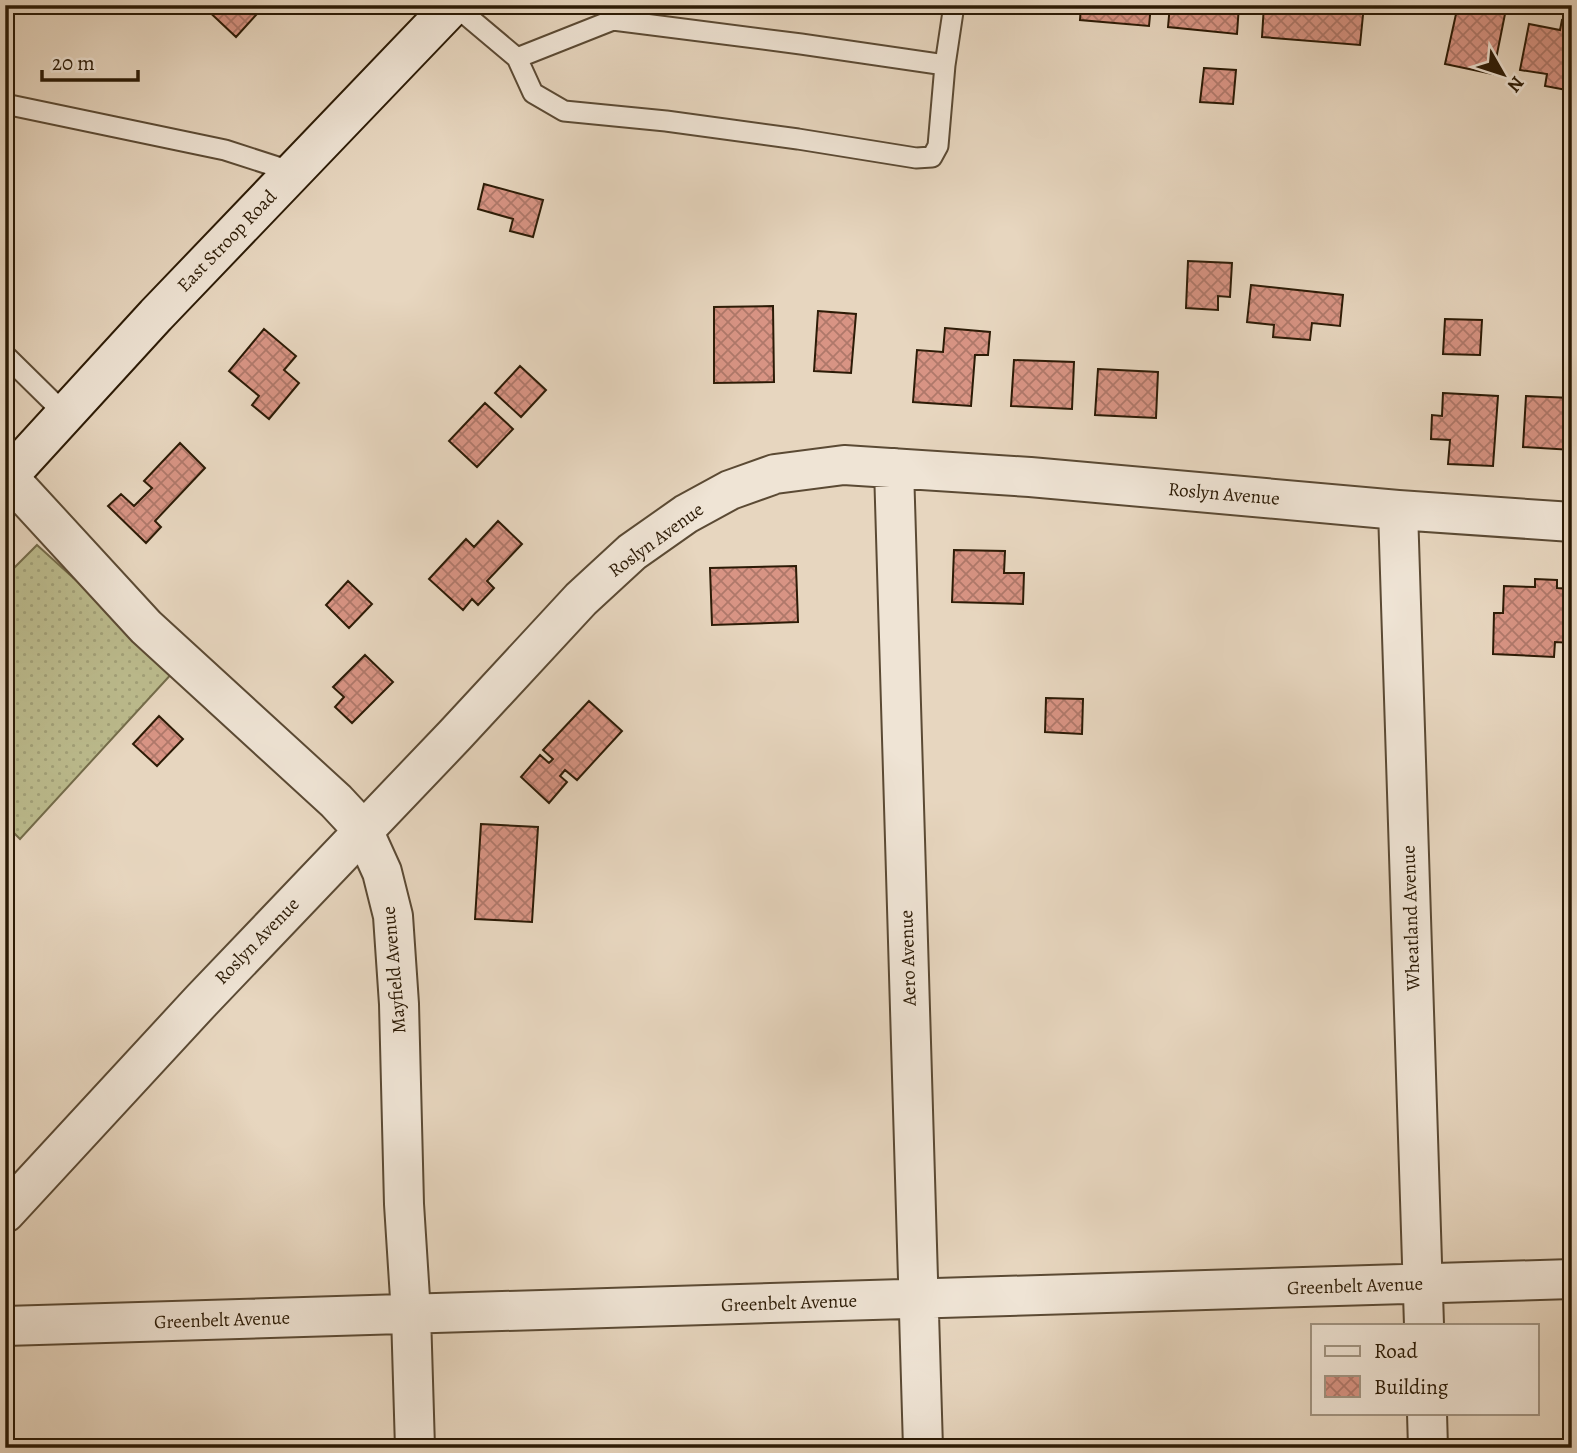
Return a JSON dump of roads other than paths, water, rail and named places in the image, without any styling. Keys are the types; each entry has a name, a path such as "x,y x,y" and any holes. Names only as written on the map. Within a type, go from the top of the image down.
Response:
{"street":[{"name":"East Stroop Road","path":"7,478 156,315 453,5"},
{"name":"Roslyn Avenue","path":"5,1213 201,1000 455,735 581,598 632,552 686,514 730,490 775,474 844,464 1572,522"},
{"name":"Aero Avenue","path":"894,468 923,1448"},
{"name":"Mayfield Avenue","path":"7,478 146,627 336,801 363,830 382,872 393,916 399,1004 404,1204 415,1448"},
{"name":"Wheatland Avenue","path":"1398,510 1424,1324"},
{"name":"Greenbelt Avenue","path":"5,1326 1572,1279"},
{"path":"1427,1414 1428,1448"}],"lane":[{"path":"453,5 517,58 534,93 564,111 745,132 916,158 932,157 938,146 945,65 954,5"},
{"path":"517,58 613,20 814,45 945,65"},
{"path":"5,104 225,150 293,172"},
{"path":"5,355 66,415"}]}
